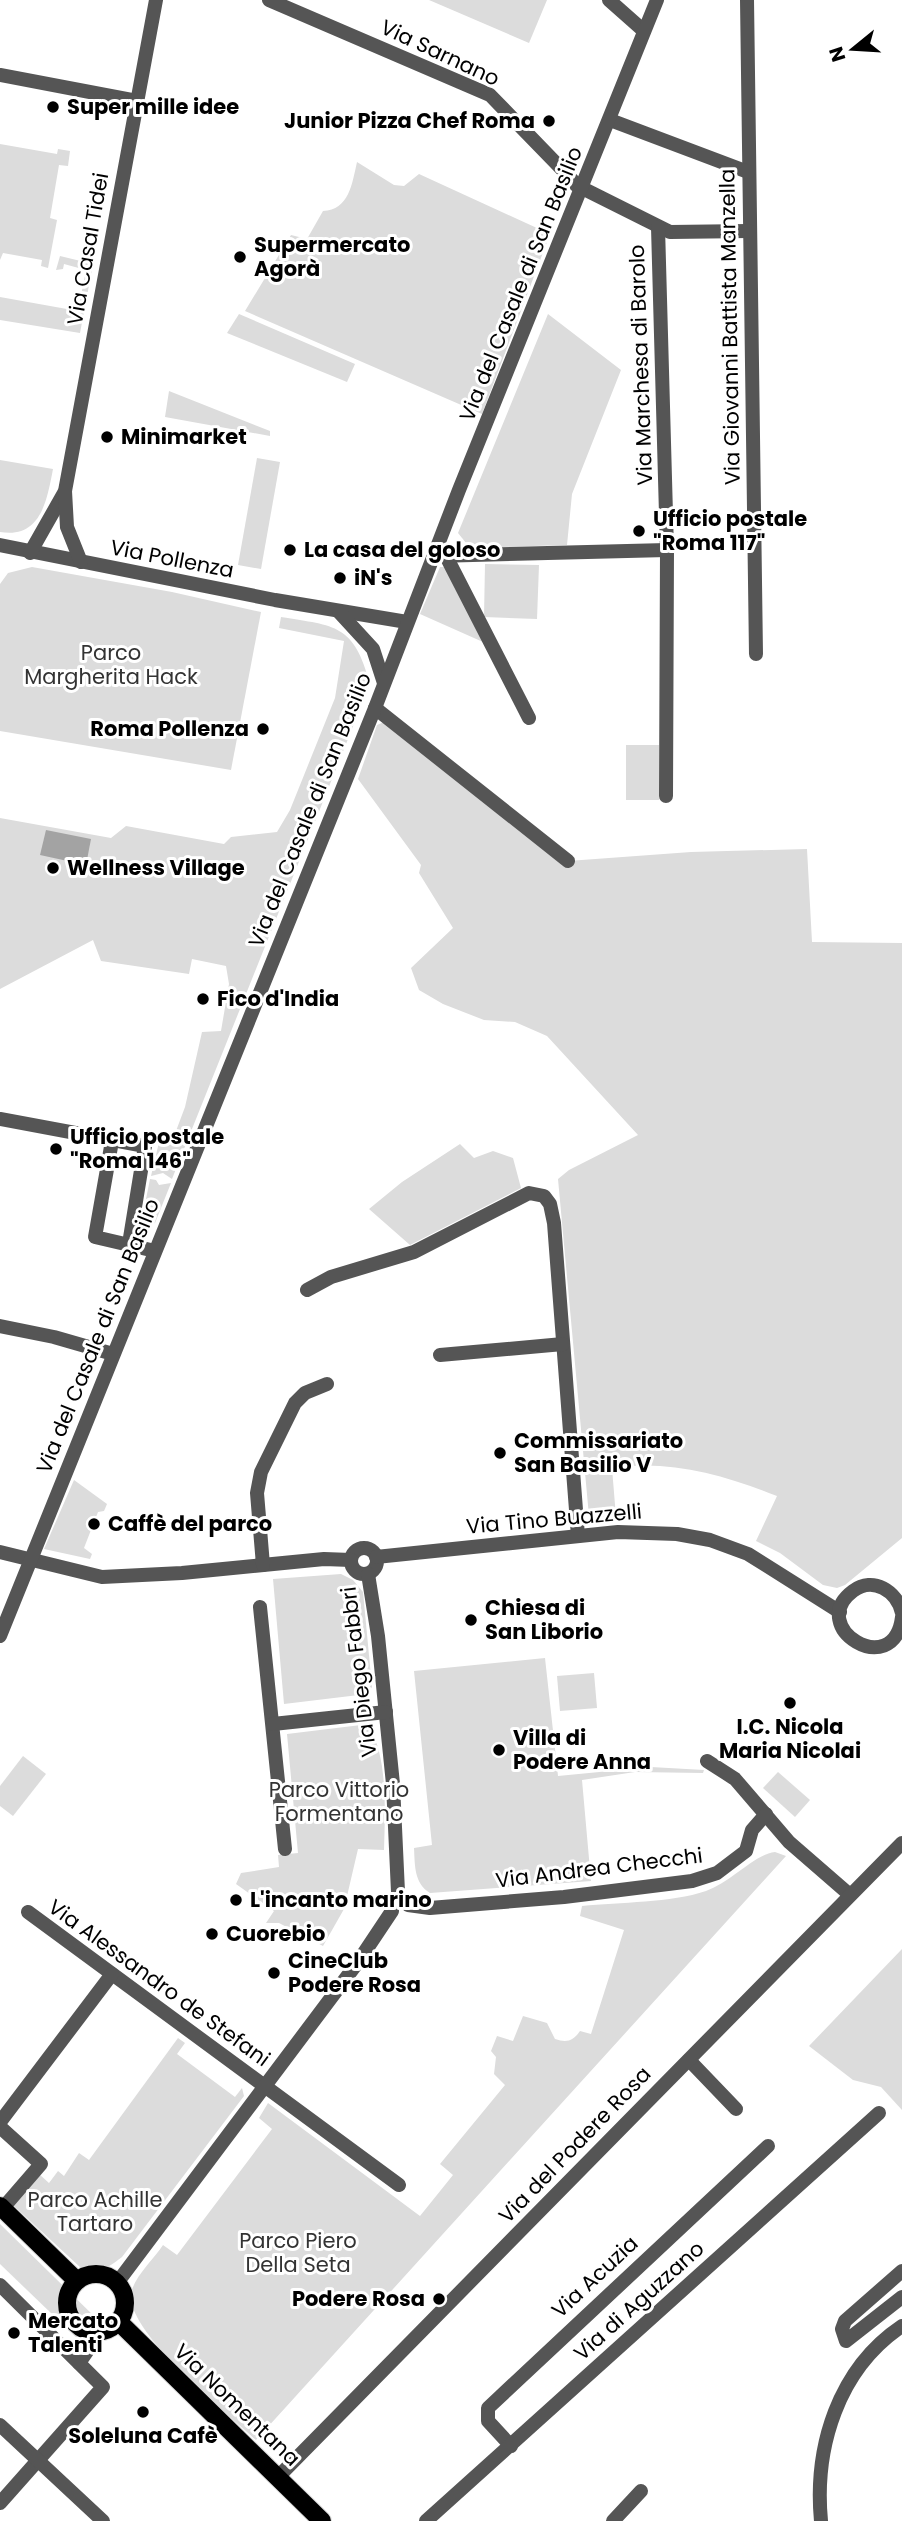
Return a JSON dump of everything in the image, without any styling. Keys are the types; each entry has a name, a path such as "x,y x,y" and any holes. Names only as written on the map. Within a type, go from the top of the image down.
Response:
{"main road":[{"path":"1,2207 77,2281"},
{"path":"99,2275 117,2283 125,2303 119,2322 107,2330 86,2330 75,2323 68,2311 68,2297 77,2281 99,2275"},
{"name":"Via Nomentana","path":"119,2322 320,2520"}],"street":[{"name":"Via Casal Tidei","path":"81,562 66,527 65,491 155,7 166,0"},
{"name":"Via Sarnano","path":"269,0 490,95 541,148 549,162 582,190 645,217 658,227"},
{"path":"609,0 644,31"},
{"name":"Via del Casale di San Basilio","path":"0,1636 375,708 407,622 440,556 441,540 657,0"},
{"name":"Via Giovanni Battista Manzella","path":"747,0 756,654"},
{"path":"0,75 137,101"},
{"path":"610,120 748,172"},
{"path":"658,227 670,232 749,231"},
{"name":"Via Marchesa di Barolo","path":"658,227 667,550 666,796"},
{"name":"Via Casal Tidei","path":"30,553 65,491"},
{"path":"441,540 467,554"},
{"name":"Via Pollenza","path":"0,545 30,553 407,622"},
{"path":"529,718 440,556 667,550"},
{"path":"338,611 373,649 384,683"},
{"path":"375,708 568,861"},
{"path":"0,1119 145,1146 129,1244"},
{"path":"112,1141 95,1237 155,1251"},
{"path":"307,1290 331,1277 414,1252 524,1195 539,1193 549,1202 553,1216 578,1536"},
{"path":"0,1326 54,1337 113,1354"},
{"path":"440,1355 563,1344"},
{"path":"263,1565 257,1493 261,1472 295,1403 305,1393 327,1384"},
{"name":"Via Tino Buazzelli","path":"376,1557 578,1536 652,1532 719,1542 766,1563 840,1612"},
{"path":"0,1552 102,1577 324,1559 351,1560 362,1548 372,1550 377,1564 368,1574 357,1572 351,1560"},
{"name":"Via Diego Fabbri","path":"368,1574 386,1712 398,1840 398,1892"},
{"path":"867,1585 887,1589 895,1596 902,1615 897,1634 890,1642 870,1648 860,1646 844,1632 840,1612 849,1594 867,1585"},
{"path":"260,1607 285,1849"},
{"path":"273,1724 386,1712"},
{"path":"707,1761 735,1779 789,1842 850,1895"},
{"name":"Via Andrea Checchi","path":"408,1905 429,1908 564,1898 692,1881 717,1874 747,1851 752,1830 766,1814"},
{"name":"Via del Podere Rosa","path":"278,2477 902,1843"},
{"path":"398,1892 405,1895 408,1905 402,1912 392,1912 388,1906 388,1898 398,1892"},
{"name":"Via Alessandro de Stefani","path":"28,1912 265,2087"},
{"path":"117,2283 265,2087 392,1912"},
{"path":"1,2207 41,2164 0,2125 112,1974"},
{"path":"689,2060 736,2109"},
{"path":"265,2087 399,2185"},
{"name":"Via di Aguzzano","path":"426,2521 879,2113"},
{"name":"Via Acuzia","path":"511,2446 488,2421 486,2414 490,2406 768,2146"},
{"path":"861,2365 846,2341 842,2329 845,2321 902,2271"},
{"path":"0,2284 103,2387 0,2503"},
{"path":"846,2341 902,2297"},
{"path":"821,2521 819,2478 824,2441 839,2403 861,2365 876,2347 902,2326"},
{"path":"79,2363 88,2350 86,2330"},
{"path":"0,2425 103,2521"},
{"path":"613,2521 641,2491"}],"green space":[{"path":"429,0 547,0 529,43"},
{"path":"0,144 57,154 58,149 70,151 68,166 59,165 50,218 57,220 48,268 41,266 42,260 3,253 0,260"},
{"path":"357,162 394,185 404,186 419,174 550,234 482,414 245,311 291,235 307,239 323,211 332,210 344,201 351,187"},
{"path":"60,256 93,264 80,333 0,320 0,297 78,311 86,270 64,264 63,269 56,270"},
{"path":"239,314 355,364 347,382 227,333"},
{"path":"548,314 621,370 572,494 567,545 470,548 458,533"},
{"path":"169,391 270,431 270,436 165,417"},
{"path":"257,458 280,462 261,569 238,565"},
{"path":"0,460 53,469 40,515 25,529 14,533 0,532"},
{"path":"485,564 539,565 537,619 484,617"},
{"name":"Parco Margherita Hack","path":"32,567 172,592 261,612 231,770 0,731 0,584 8,573"},
{"path":"440,567 446,567 483,642 420,614"},
{"path":"281,617 329,626 340,631 357,649 370,684 172,1179 163,1173 151,1176 160,1138 173,1139 185,1107 202,1032 221,1031 229,984 226,966 192,959 189,974 101,961 93,940 0,989 0,818 111,838 126,826 224,844 231,837 277,832 290,810 335,698 344,641 279,628"},
{"path":"384,722 568,861 691,852 807,849 812,942 902,943 902,1538 845,1585 837,1588 823,1585 780,1553 756,1541 777,1496 717,1476 675,1467 612,1468 616,1517 596,1520 589,1516 558,1179 569,1170 638,1135 547,1036 515,1022 484,1020 443,1004 419,990 411,968 453,928 419,873 421,865 358,779 377,725"},
{"path":"626,745 659,745 659,800 626,800"},
{"path":"460,1144 474,1158 493,1151 513,1158 521,1188 410,1245 369,1209 402,1182"},
{"path":"150,1179 156,1180 159,1185 171,1183 155,1223 147,1225 142,1219"},
{"path":"74,1480 107,1504 104,1511 98,1512 84,1548 92,1554 90,1559 44,1549"},
{"path":"341,1574 353,1580 363,1592 372,1687 367,1694 284,1704 273,1579"},
{"path":"545,1658 558,1776 651,1767 704,1770 703,1773 635,1772 582,1780 591,1881 430,1893 416,1874 414,1848 432,1845 414,1671"},
{"path":"594,1673 597,1708 560,1711 557,1676"},
{"name":"Parco Vittorio Formentano","path":"361,1725 370,1729 376,1741 383,1771 384,1850 358,1849 344,1909 323,1946 279,1923 266,1923 274,1911 236,1884 241,1873 279,1867 278,1855 298,1853 287,1734"},
{"path":"23,1756 46,1774 13,1816 0,1806 0,1786"},
{"path":"778,1772 810,1800 795,1817 763,1788"},
{"name":"Parco Piero Della Seta","path":"775,1852 786,1856 256,2440 203,2393 146,2331 135,2312 131,2295 135,2282 163,2245 177,2255 272,2129 259,2118 268,2103 420,2216 453,2175 440,2164 505,2085 494,2074 496,2057 491,2051 497,2036 513,2041 523,2016 547,2023 555,2039 566,2041 580,2031 591,2034 624,1930 580,1916 582,1906 692,1895 716,1887 759,1858"},
{"path":"902,1949 902,2110 881,2087 853,2080 809,2046"},
{"name":"Parco Achille Tartaro","path":"178,2038 185,2043 177,2054 235,2097 242,2088 244,2096 122,2257 103,2269 81,2268 13,2205 39,2174 49,2183 58,2171 64,2176 79,2153 89,2160"},
{"path":"0,2224 99,2321 79,2340 0,2264"}],"shaded area":[{"path":"46,830 91,839 86,865 40,855"}],"place":[{"name":"Super mille idee","path":"53,107"},
{"name":"Junior Pizza Chef Roma","path":"549,121"},
{"name":"Supermercato Agorà","path":"240,257"},
{"name":"Minimarket","path":"107,437"},
{"name":"Ufficio postale \"Roma 117\"","path":"639,531"},
{"name":"La casa del goloso","path":"290,550"},
{"name":"iN's","path":"340,578"},
{"name":"Roma Pollenza","path":"263,729"},
{"name":"Wellness Village","path":"53,868"},
{"name":"Fico d'India","path":"203,999"},
{"name":"Ufficio postale \"Roma 146\"","path":"56,1149"},
{"name":"Commissariato San Basilio V","path":"500,1453"},
{"name":"Caffè del parco","path":"94,1524"},
{"name":"Chiesa di San Liborio","path":"471,1620"},
{"name":"I.C. Nicola Maria Nicolai","path":"790,1703"},
{"name":"Villa di Podere Anna","path":"499,1750"},
{"name":"L'incanto marino","path":"236,1900"},
{"name":"Cuorebio","path":"212,1934"},
{"name":"CineClub Podere Rosa","path":"274,1973"},
{"name":"Podere Rosa","path":"439,2299"},
{"name":"Mercato Talenti","path":"14,2333"},
{"name":"Soleluna Cafè","path":"143,2412"}]}
